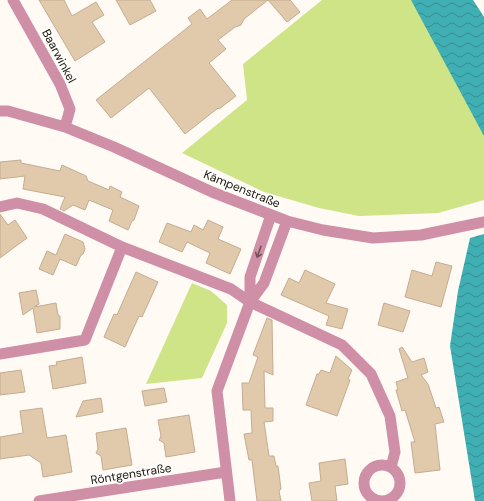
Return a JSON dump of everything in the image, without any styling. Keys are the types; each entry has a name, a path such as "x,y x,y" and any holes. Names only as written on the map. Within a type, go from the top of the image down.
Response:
{"street":[{"name":"Baarwinkel","path":"13,0 60,84 70,109 65,128"},
{"name":"Kämpenstraße","path":"0,111 8,111 65,128 114,147 212,192 287,221 323,230 373,238 421,235 484,222"},
{"path":"0,207 17,203 43,209 122,247 231,289 250,302 342,345 371,374 390,416 395,452 391,467"},
{"path":"250,302 250,277 271,215"},
{"path":"230,501 217,391 250,302 264,283 287,221"},
{"path":"0,354 85,340 122,247"},
{"name":"Röntgenstraße","path":"39,501 226,472"}],"green space":[{"path":"322,0 473,0 484,17 484,200 438,213 359,216 319,208 264,192 182,153 247,100 243,64"},
{"path":"192,283 211,291 227,305 227,323 202,378 146,384"}],"water":[{"path":"411,0 473,0 484,17 484,136"},
{"path":"484,234 484,501 475,501 450,346 458,291 470,238"}],"building":[{"path":"39,0 64,0 72,16 96,2 104,15 92,22 105,42 75,61"},
{"path":"116,0 150,0 156,11 130,25"},
{"path":"232,0 268,0 244,19 241,25 235,27 218,40 226,49 209,63 236,96 185,134 149,88 111,118 96,100 192,24 188,18 200,9 207,19"},
{"path":"268,0 290,0 300,12 287,22"},
{"path":"21,160 21,163 60,171 62,165 86,176 88,181 109,190 110,186 122,192 120,197 139,206 134,220 132,221 128,230 109,221 113,210 89,200 85,210 73,205 64,211 60,209 65,197 23,189 25,176 0,179 0,162"},
{"path":"0,214 8,225 15,220 27,238 0,258"},
{"path":"208,220 223,227 218,239 241,249 230,274 206,263 210,253 187,242 182,252 159,242 167,223 191,232 194,225 203,230"},
{"path":"65,234 83,242 85,249 76,266 60,259 53,275 39,269 47,251 56,255"},
{"path":"436,262 452,266 441,307 405,297 412,270 432,276"},
{"path":"305,270 335,284 326,303 348,309 342,329 326,325 329,316 281,295 289,278 299,283"},
{"path":"136,272 158,282 142,317 139,316 125,347 104,337 114,314 117,315"},
{"path":"36,290 39,304 34,307 56,303 58,315 60,316 60,329 37,333 33,308 23,315 19,293"},
{"path":"384,303 410,311 403,332 378,325"},
{"path":"267,318 272,320 273,375 264,371 265,408 273,408 273,421 264,422 269,456 274,456 276,466 278,466 281,501 257,501 252,460 249,460 244,434 252,433 251,410 243,410 242,383 249,383 258,357 253,355"},
{"path":"402,347 412,362 424,358 428,372 421,375 428,384 436,408 439,407 444,422 435,424 440,470 415,473 411,442 415,442 405,410 402,411 396,390 398,390 396,382 408,378 399,349"},
{"path":"336,356 352,370 337,416 306,405 317,374 319,374 321,370 330,373"},
{"path":"82,357 86,383 53,389 49,366 57,365 56,362"},
{"path":"21,370 25,392 0,395 0,373"},
{"path":"164,388 167,402 145,406 142,391"},
{"path":"101,398 103,412 76,417 83,401"},
{"path":"42,408 47,438 66,435 72,472 43,477 41,463 29,455 0,459 0,437 23,433 20,411"},
{"path":"189,415 195,452 166,457 164,443 159,440 161,436 158,420"},
{"path":"126,428 132,465 103,470 101,456 96,453 98,449 96,433"},
{"path":"345,459 348,484 335,486 337,501 312,501 309,483 321,481 319,463"}]}
